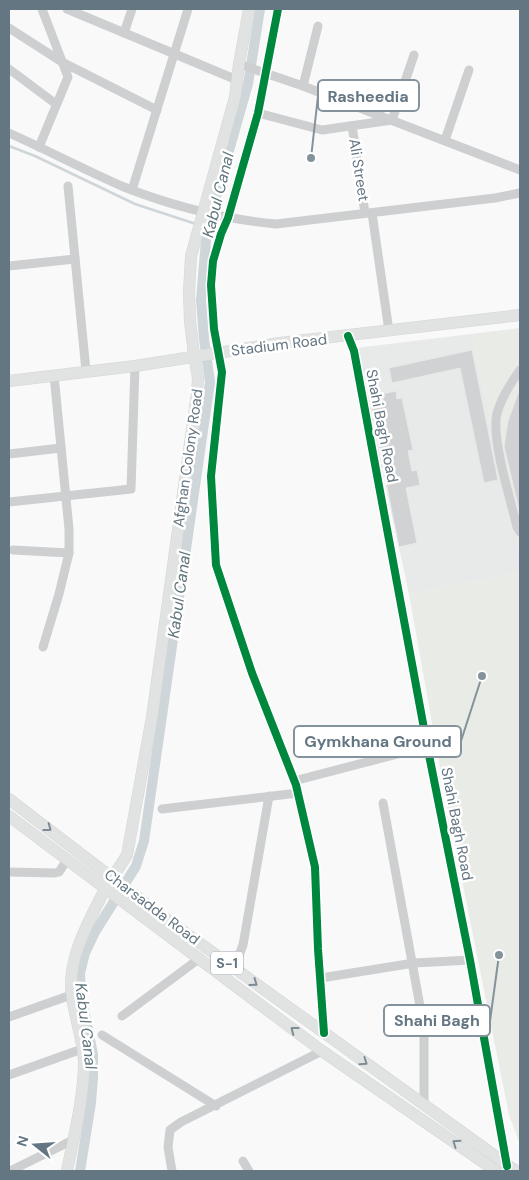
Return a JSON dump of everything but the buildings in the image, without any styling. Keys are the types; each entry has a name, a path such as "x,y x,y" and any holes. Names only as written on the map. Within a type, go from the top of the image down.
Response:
{"main road":[{"name":"Afghan Colony Road","path":"116,880 127,855 152,716 198,393 189,292 191,256 205,213 235,97 249,9"},
{"name":"Stadium Road","path":"10,377 54,375 136,366 280,343 520,315"},
{"name":"Charsadda Road","path":"9,799 234,968 424,1105 506,1170"},
{"name":"Charsadda Road","path":"9,816 322,1051 506,1170"},
{"path":"67,1171 81,1101 84,1059 71,995 74,962 86,927 114,895"}],"street":[{"path":"39,146 68,76 42,9"},
{"path":"67,9 237,80"},
{"path":"124,33 132,9"},
{"path":"132,190 188,9"},
{"path":"278,9 264,72 258,113 213,261 211,286 218,353 222,372 211,476 216,565 252,673 298,793 315,867 324,1033"},
{"path":"303,86 318,26"},
{"path":"9,28 62,62 157,110"},
{"path":"392,120 414,55"},
{"path":"240,64 446,140 520,170"},
{"path":"9,69 56,104"},
{"path":"446,140 469,70"},
{"path":"258,113 322,130 392,120"},
{"name":"Ali Street","path":"352,126 389,331"},
{"path":"9,134 39,146 132,190 170,203 226,218 276,224 495,198 520,193"},
{"path":"68,186 86,371"},
{"path":"9,266 75,259"},
{"name":"Shahi Bagh Road","path":"348,336 354,351 470,960 506,1170"},
{"path":"9,502 131,489 136,366"},
{"path":"520,370 503,400 496,418 506,484 520,532"},
{"path":"42,647 59,594 68,553 69,529 54,375"},
{"path":"9,454 61,448"},
{"path":"13,550 68,553"},
{"path":"294,781 428,746"},
{"path":"162,809 298,793"},
{"path":"234,968 242,945 269,796"},
{"path":"383,804 414,963 424,1028 424,1105"},
{"path":"9,872 55,873 59,872 67,860"},
{"path":"122,1016 200,958"},
{"path":"321,978 414,963 470,960"},
{"path":"9,1017 71,995"},
{"path":"102,1035 216,1106"},
{"path":"9,1075 82,1048"},
{"path":"172,1171 168,1147 170,1130 182,1122 322,1051"},
{"path":"10,1171 73,1140"},
{"path":"243,1161 249,1171"}],"shaded area":[{"path":"520,328 520,554 471,334"},
{"path":"471,334 520,553 520,573 409,594 356,348"},
{"path":"520,573 520,1144 509,1115 445,795 409,594"}],"waterway":[{"name":"Kabul Canal","path":"80,1171 91,1103 93,1077 93,1054 81,995 80,973 85,953 95,932 136,866 144,841 210,382 201,300 207,228 248,84 260,9"},
{"path":"9,146 35,156 135,204 196,224"}],"cycle path":[{"path":"278,9 258,113 228,218 213,261 211,285 214,329 222,372 211,476 216,565 252,673 296,785 315,867 324,1033"},
{"path":"348,336 354,351 428,750 470,960 507,1166"}],"place":[{"name":"Rasheedia","path":"311,158"},
{"name":"Gymkhana Ground","path":"482,676"},
{"name":"Shahi Bagh","path":"499,955"}]}
